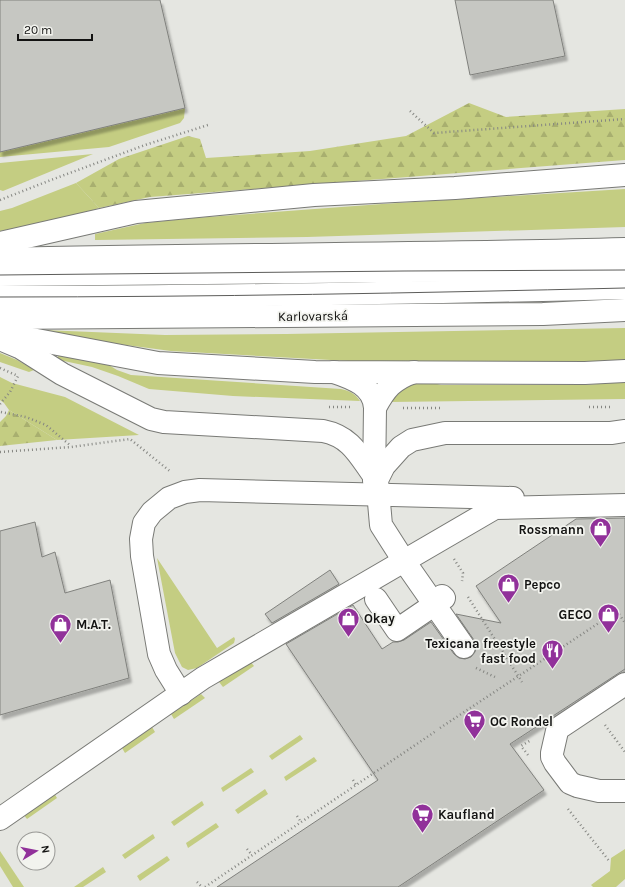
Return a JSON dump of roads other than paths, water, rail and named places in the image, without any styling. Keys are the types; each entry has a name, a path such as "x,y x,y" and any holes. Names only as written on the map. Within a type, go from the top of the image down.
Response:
{"main road":[{"path":"0,243 136,212 314,194 455,188 625,174"},
{"path":"0,259 154,255 537,252 625,249"},
{"path":"0,275 625,270"},
{"name":"Karlovarská","path":"0,297 159,297 625,288"},
{"name":"Karlovarská","path":"0,318 543,314 625,310"},
{"path":"0,333 158,363 315,372 585,373 625,371"},
{"path":"0,339 22,348 62,374 150,419 164,422 323,431 332,433 344,438 351,445 375,487"},
{"path":"334,372 362,384 374,397 375,487 381,525 444,598 397,630 376,599"},
{"path":"375,408 386,390 394,382 402,376 414,372"},
{"path":"375,487 384,466 401,447 412,440 425,436 445,433 603,434 625,431"},
{"path":"181,694 169,675 159,654 142,556 141,539 144,523 152,512 169,498 185,492 200,490 375,487 554,499"},
{"path":"0,819 203,678 414,565 495,508 625,506"},
{"path":"414,565 464,647"},
{"path":"625,684 559,728 552,753 553,760 567,780 577,786 599,791 625,791"}],"tram line":[{"path":"0,275 625,270"},
{"path":"0,297 469,292 625,288"}],"place":[{"name":"Rossmann","path":"600,548"},
{"name":"Pepco","path":"508,604"},
{"name":"GECO","path":"608,634"},
{"name":"Okay","path":"348,638"},
{"name":"M.A.T.","path":"61,644"},
{"name":"Texicana freestyle fast food","path":"552,670"},
{"name":"OC Rondel","path":"475,740"},
{"name":"Kaufland","path":"423,834"}]}
